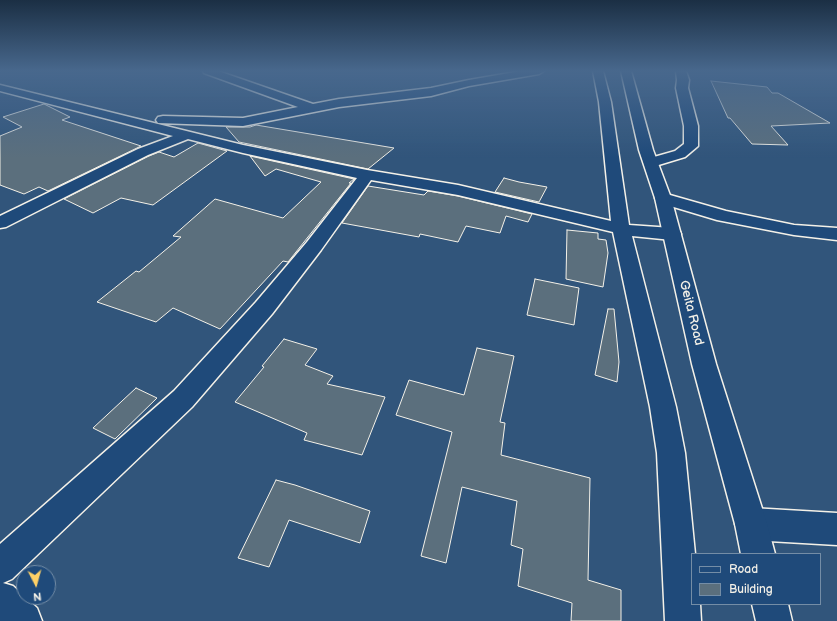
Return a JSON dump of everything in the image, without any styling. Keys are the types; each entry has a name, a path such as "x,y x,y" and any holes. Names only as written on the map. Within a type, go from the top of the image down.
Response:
{"main road":[{"path":"46,100 243,149 367,175 458,190 621,229 638,232 672,234"},
{"path":"289,100 311,108"},
{"path":"127,121 243,122 355,100"},
{"path":"605,100 621,229 662,407 671,453 683,621"},
{"name":"Geita Road","path":"633,100 646,150 652,162 663,198 704,364 751,524 758,553"},
{"path":"652,162 680,154 691,146 691,126 685,100"},
{"path":"0,223 143,152 187,135"},
{"path":"0,567 183,399 264,308 314,246 367,175"},
{"path":"663,198 723,216 794,230 837,234"},
{"path":"751,524 837,529"},
{"path":"0,599 24,621"},
{"path":"770,605 774,621"}],"building":[{"path":"720,100 790,100 830,123 771,126 788,145 752,144 730,118 728,118"},
{"path":"44,104 70,117 62,120 141,146 48,191 39,187 24,194 0,185 0,136 22,127 3,117"},
{"path":"256,125 394,148 368,169 239,142 226,127 250,127"},
{"path":"198,143 227,151 153,205 121,198 93,213 64,199 149,156 159,152 174,157"},
{"path":"250,156 354,179 349,183 351,183 288,262 283,261 220,329 173,308 156,322 97,302 136,271 139,272 181,237 173,236 215,199 283,218 321,182 276,169 265,176"},
{"path":"504,178 547,187 539,202 495,192"},
{"path":"368,186 424,195 428,191 458,196 532,214 528,222 506,216 500,233 466,226 458,242 420,234 419,237 342,223"},
{"path":"567,230 598,233 598,239 606,240 608,253 603,287 566,279"},
{"path":"535,279 579,288 574,325 527,315"},
{"path":"608,309 614,309 619,362 617,382 595,375"},
{"path":"284,339 317,349 305,365 333,376 327,384 385,397 362,455 304,440 307,433 235,402 264,367 262,366"},
{"path":"477,348 514,356 500,422 505,423 501,455 590,478 588,580 621,590 621,621 571,621 572,603 518,586 523,549 511,545 517,501 462,487 446,563 421,556 452,432 396,415 409,380 464,395"},
{"path":"136,388 157,398 115,439 93,428"},
{"path":"276,480 295,485 370,511 360,543 289,520 269,567 238,558"}]}
